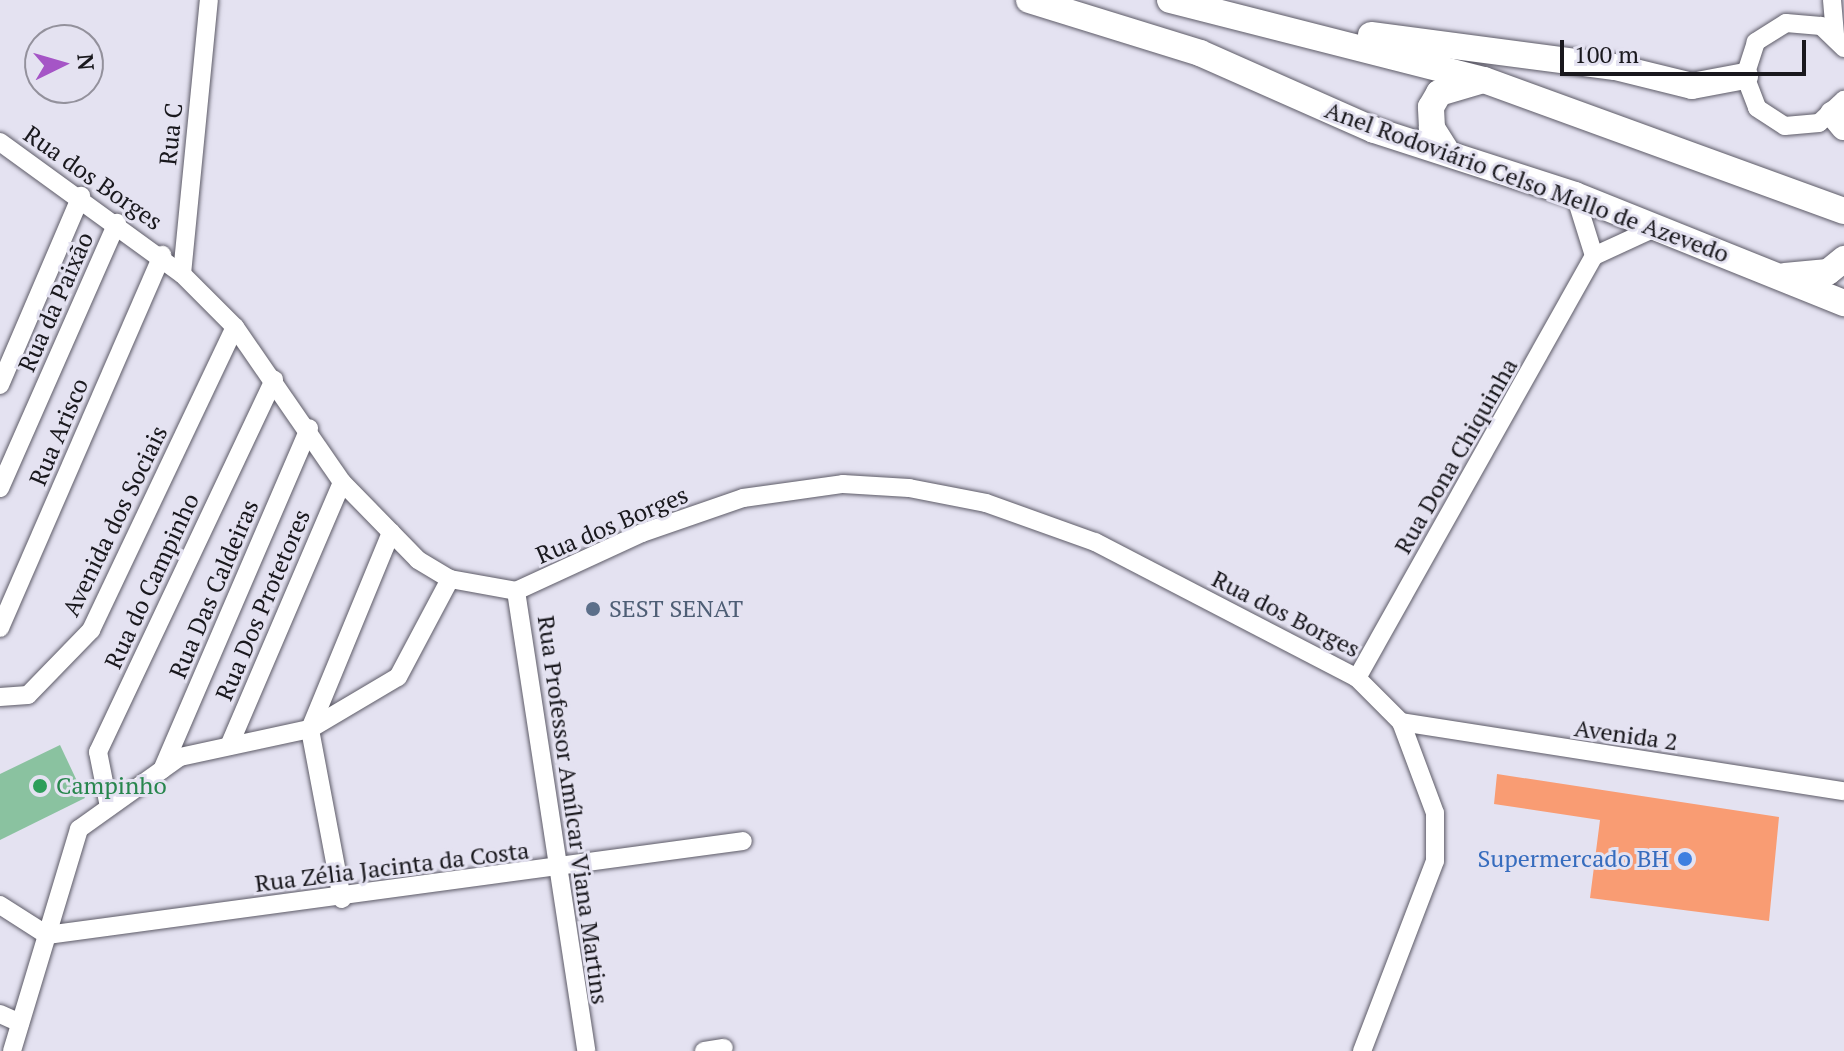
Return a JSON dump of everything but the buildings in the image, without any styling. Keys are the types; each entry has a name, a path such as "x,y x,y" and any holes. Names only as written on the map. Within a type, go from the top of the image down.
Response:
{"highway":[{"name":"Anel Rodoviário Celso Mello de Azevedo","path":"1029,0 1200,53 1374,130 1445,149 1575,195 1844,303"},
{"path":"1170,0 1273,22 1484,80 1844,211"},
{"path":"1273,22 1615,67 1692,86 1745,76"},
{"path":"1445,149 1432,128 1431,107 1448,89 1484,80"},
{"path":"1808,197 1844,233"},
{"path":"1777,276 1828,272 1844,259"}],"street":[{"name":"Rua C","path":"182,274 209,0"},
{"path":"1832,0 1840,42"},
{"path":"1840,42 1804,21 1769,30 1752,50 1745,76 1757,108 1778,123 1802,127 1841,110"},
{"name":"Rua dos Borges","path":"0,142 81,196 162,255 182,274 235,327 309,428 342,482 391,532 450,579 516,591 642,533 743,498 843,484 909,488 986,503 1095,542 1357,678 1401,722 1424,767 1435,861 1362,1051"},
{"path":"1575,195 1594,256 1657,227"},
{"path":"0,385 81,196"},
{"name":"Rua da Paixão","path":"0,488 117,223"},
{"name":"Rua Arisco","path":"0,628 162,255"},
{"name":"Rua Dona Chiquinha","path":"1357,678 1594,256"},
{"name":"Avenida dos Sociais","path":"0,697 28,695 91,630 235,327"},
{"name":"Rua do Campinho","path":"109,807 98,752 274,380"},
{"name":"Rua Das Caldeiras","path":"162,770 309,428"},
{"name":"Rua Dos Protetores","path":"229,746 342,482"},
{"path":"342,899 310,729 391,532"},
{"path":"12,1051 79,829 180,757 310,729 398,677 450,579"},
{"name":"Rua Professor Amílcar Viana Martins","path":"516,591 582,1046"},
{"name":"Avenida 2","path":"1401,722 1844,791"},
{"name":"Rua Zélia Jacinta da Costa","path":"47,935 558,870 743,841"},
{"path":"0,905 47,935"},
{"path":"0,1014 20,1023"},
{"path":"704,1051 724,1048"}],"green space":[{"name":"Campinho","path":"60,745 85,798 0,840 0,774"}],"place":[{"name":"SEST SENAT","path":"593,609"},
{"name":"Campinho","path":"40,786"},
{"name":"Supermercado BH","path":"1685,859"}]}
